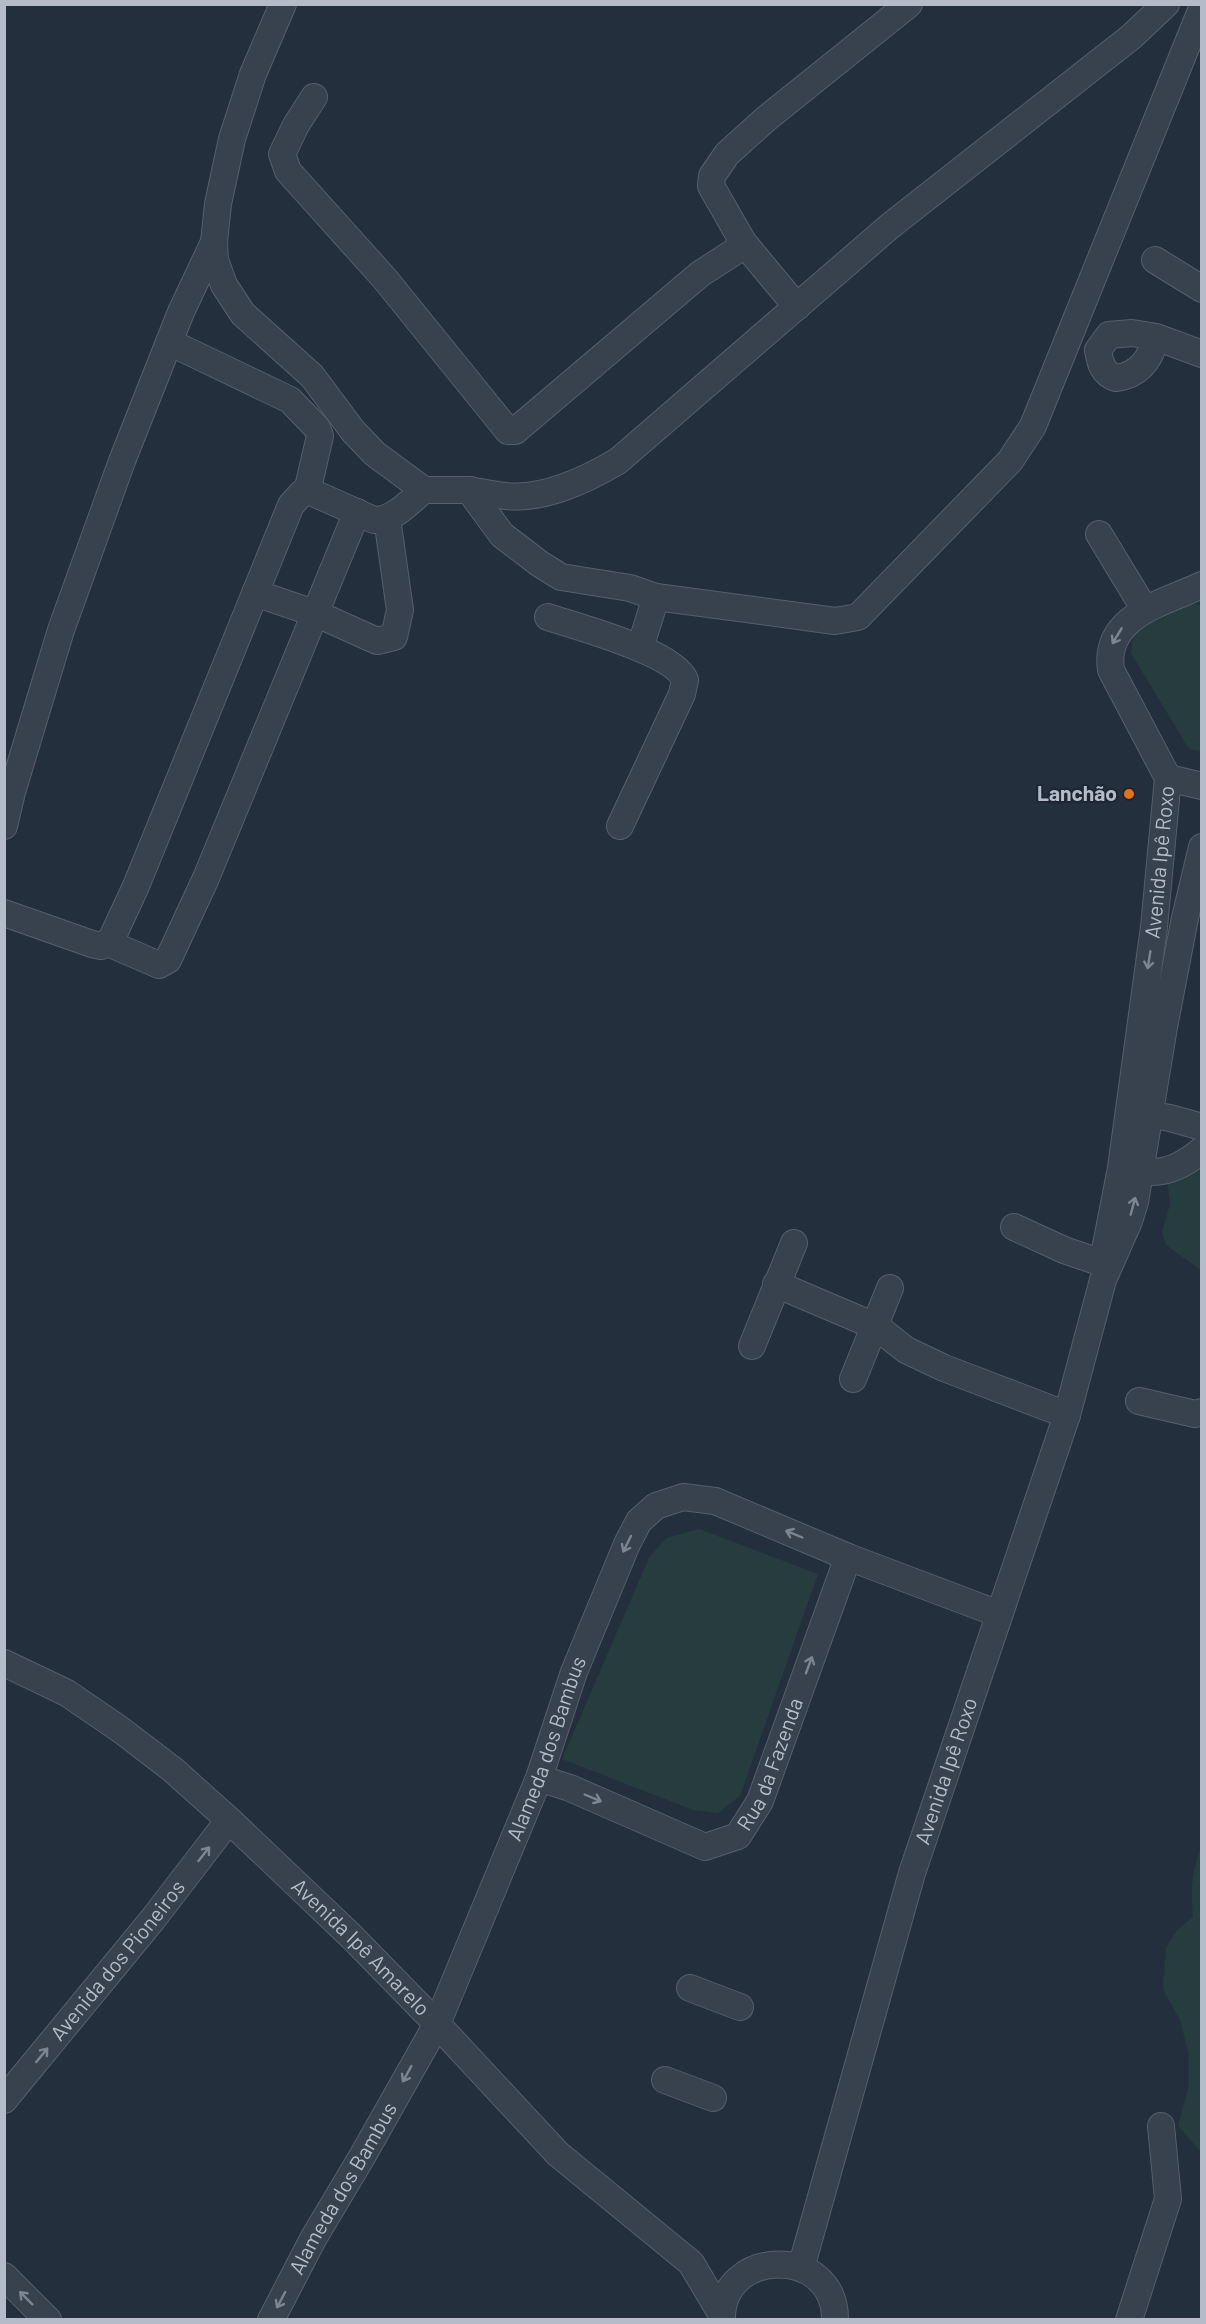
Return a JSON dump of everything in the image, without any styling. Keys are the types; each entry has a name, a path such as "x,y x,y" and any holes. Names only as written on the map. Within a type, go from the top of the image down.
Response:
{"street":[{"path":"283,4 253,74 232,139 218,204 214,242 215,260 224,285 243,314 312,376 353,431 375,454 424,490 469,490 508,497 537,494 566,487 618,461 890,226 1131,37 1166,4"},
{"path":"797,307 743,242 711,186 712,176 728,154 767,118 909,4"},
{"path":"469,490 502,535 540,564 561,576 630,588 656,597 835,621 858,617 1010,461 1033,426 1202,8"},
{"path":"314,97 296,125 282,154 288,171 385,279 508,431 515,431 700,274 734,252 743,242"},
{"path":"4,826 12,792 61,630 122,461 169,342 214,242"},
{"path":"1155,260 1202,289"},
{"path":"1156,337 1202,354"},
{"path":"169,342 290,400 317,428 320,436 307,492"},
{"path":"4,913 93,944 101,946 108,943 113,937 136,886 296,497 307,492 374,520 387,518 424,490"},
{"path":"108,943 159,965 168,960 206,878 357,512"},
{"path":"255,593 316,614 376,641 394,637 399,610 387,518"},
{"path":"1099,534 1145,610"},
{"name":"Avenida Ipê Roxo","path":"801,2268 902,1905 1066,1415 1103,1271 1129,1221 1131,1170 1139,1113 1168,778 1111,670 1109,657 1112,644 1126,622 1145,610 1202,585"},
{"path":"640,648 656,597"},
{"path":"548,617 640,648 680,670 685,680 682,694 620,826"},
{"path":"1168,778 1202,786"},
{"name":"Avenida Ipê Roxo","path":"1139,1113 1202,847"},
{"path":"1139,1113 1202,1127"},
{"path":"1131,1170 1156,1173 1166,1171 1202,1150"},
{"path":"1014,1227 1103,1271"},
{"path":"752,1346 794,1243"},
{"path":"776,1284 874,1326 896,1344 918,1357 1066,1415"},
{"path":"853,1379 890,1288"},
{"path":"1139,1401 1195,1414 1202,1412"},
{"name":"Alameda dos Bambus","path":"271,2319 313,2239 436,2024 539,1778 574,1672 627,1544 639,1521 656,1506 683,1497 715,1501 848,1557 999,1614"},
{"name":"Rua da Fazenda","path":"539,1778 570,1788 705,1847 738,1836 760,1801 848,1557"},
{"name":"Avenida Ipê Amarelo","path":"4,1663 67,1693 121,1730 172,1769 230,1820 352,1937 558,2154 691,2263 722,2317"},
{"name":"Avenida dos Pioneiros","path":"4,2100 153,1919 230,1820"},
{"path":"690,1988 740,2007"},
{"path":"665,2080 713,2098"},
{"path":"1129,2319 1168,2199 1161,2126"},
{"name":"Avenida Ipê Amarelo","path":"691,2263 742,2277"},
{"path":"722,2317 726,2298 735,2283 749,2271 766,2265 783,2263 801,2268 814,2275 832,2299 835,2319"},
{"path":"4,2276 48,2319"}],"green space":[{"path":"1185,602 1201,605 1201,751 1189,749 1131,653 1134,630"},
{"path":"1201,1142 1201,1270 1166,1245 1162,1232 1170,1204 1166,1170 1169,1155"},
{"path":"699,1529 818,1574 740,1796 718,1813 693,1810 562,1759 649,1558 666,1538"},
{"path":"1201,1847 1201,2152 1178,2126 1189,2085 1189,2055 1180,2020 1163,1989 1166,1948 1177,1930 1193,1917 1193,1881"}],"place":[{"name":"Lanchão","path":"1129,794"}]}
